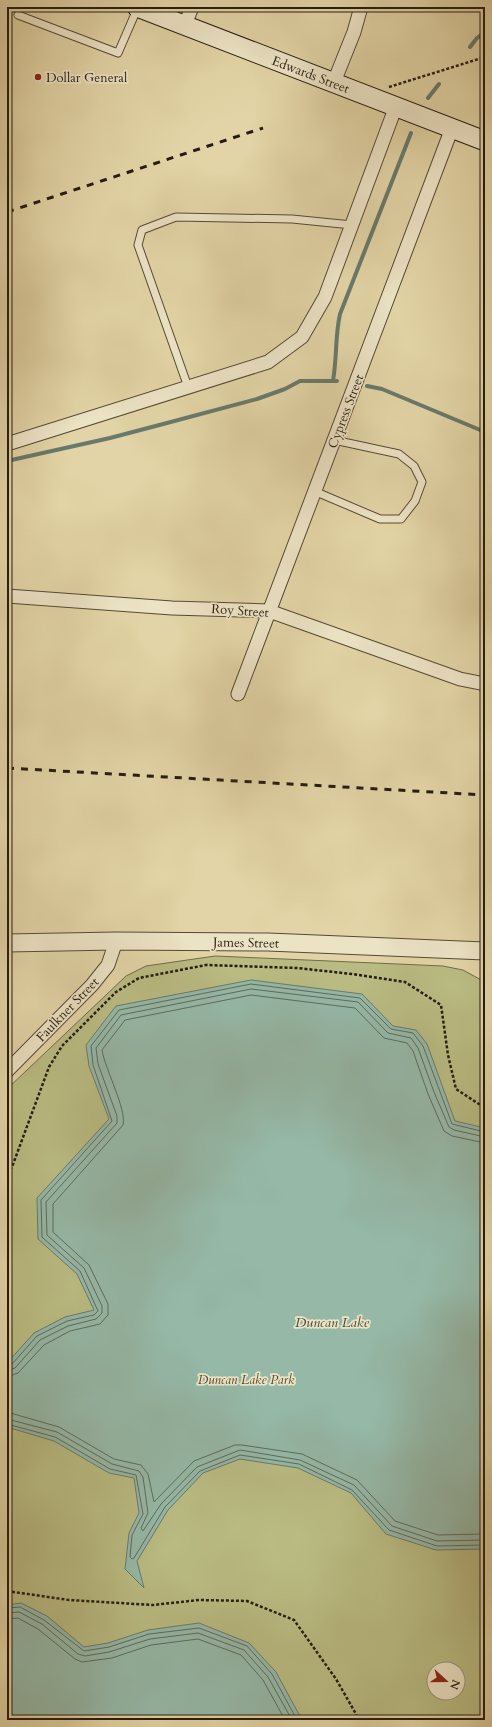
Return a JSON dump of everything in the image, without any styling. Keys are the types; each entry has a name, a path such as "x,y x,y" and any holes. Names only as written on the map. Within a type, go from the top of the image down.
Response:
{"main road":[{"name":"Edwards Street","path":"138,7 485,140"}],"street":[{"path":"185,25 192,7"},
{"path":"334,82 358,24 361,7"},
{"path":"7,444 268,362 302,337 325,297 396,106"},
{"name":"Cypress Street","path":"238,694 452,128"},
{"name":"Roy Street","path":"7,596 172,608 269,610 460,679 485,684"},
{"name":"James Street","path":"7,943 116,941 268,942 485,951"},
{"name":"Faulkner Street","path":"7,1071 92,984 108,965 116,941"}],"lane":[{"path":"18,15 118,53 138,7"},
{"path":"188,387 138,245 142,230 176,217 292,219 352,225"},
{"path":"314,491 380,519 401,519 415,501 422,482 414,466 399,454 334,440"}],"path":[{"path":"366,94 485,57"},
{"path":"7,1174 12,1167 49,1067 62,1046 116,992 139,978 206,965 297,968 405,982 441,1005 448,1055 456,1089 485,1108"},
{"path":"7,1591 69,1600 153,1605 199,1600 247,1601 294,1620 336,1678 356,1714 357,1720"}],"green space":[{"name":"Duncan Lake Park","path":"215,956 443,966 463,970 485,982 485,1720 7,1720 7,1089 126,976 146,966"}],"water":[{"name":"Duncan Lake","path":"251,980 362,994 393,1026 416,1030 427,1044 455,1121 485,1128 485,1549 436,1550 386,1534 351,1493 298,1468 240,1459 203,1473 168,1510 137,1561 144,1588 125,1569 129,1533 139,1513 134,1478 109,1473 54,1441 7,1427 7,1363 34,1333 65,1317 94,1310 77,1274 38,1239 37,1198 109,1119 89,1066 86,1045 116,1006"},
{"path":"21,1603 47,1616 84,1647 108,1643 148,1630 199,1623 249,1643 276,1672 302,1720 7,1720 7,1605"}],"waterway":[{"path":"470,47 477,38 485,32"},
{"path":"428,98 439,84"},
{"path":"333,381 337,331 340,314 411,133"},
{"path":"7,461 110,438 257,399 285,389 300,381 337,381"},
{"path":"367,386 382,389 485,432"}],"railway":[{"path":"7,212 263,128"},
{"path":"7,768 485,795"}],"place":[{"name":"Dollar General","path":"38,77"}]}
